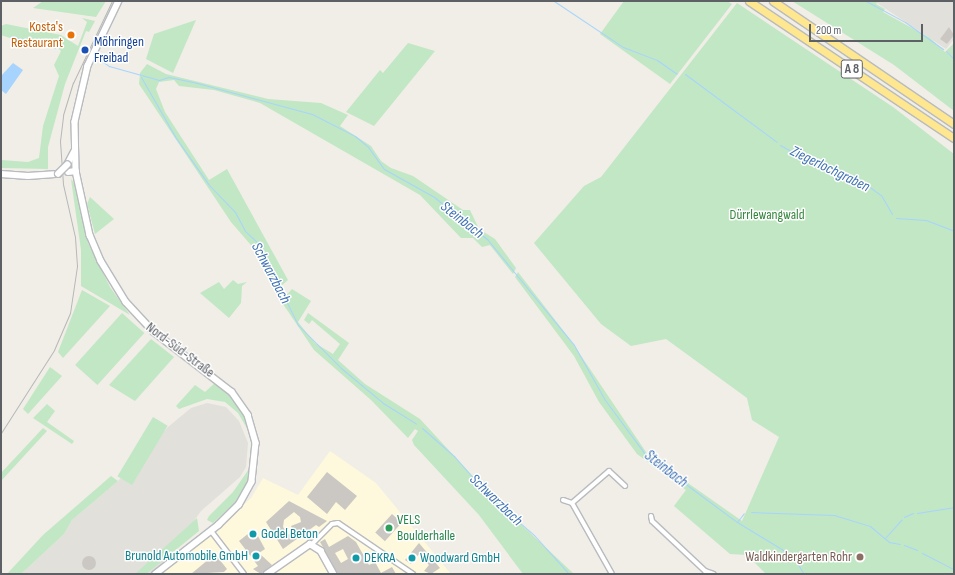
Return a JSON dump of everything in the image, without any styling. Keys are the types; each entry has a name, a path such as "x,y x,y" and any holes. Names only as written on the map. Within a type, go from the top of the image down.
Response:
{"highway":[{"name":"A 8","path":"749,1 954,138"},
{"name":"A 8","path":"773,1 954,124"}],"main road":[{"name":"Nord-Süd-Straße","path":"119,1 98,41 83,82 75,122 76,171 79,191 93,244 117,290 154,332 214,376 244,407 252,425 257,451 248,490 233,512 211,532 156,574"},
{"path":"57,174 67,165 75,150"},
{"path":"75,150 80,176 79,191"},
{"path":"1,174 28,176 76,171"},
{"path":"267,574 299,549 312,544 320,551 334,574"}],"street":[{"path":"572,503 609,471 625,486"},
{"path":"563,500 572,503 612,574"},
{"path":"651,516 654,523 704,573 714,574"},
{"path":"312,544 332,524 338,523 413,574"},
{"path":"211,532 244,574"}],"shaded area":[{"path":"874,1 954,1 954,39 946,49"},
{"path":"207,403 226,407 239,421 248,443 246,467 240,477 201,511 156,574 21,574 64,534 72,520 118,481 168,427 191,408"},
{"path":"330,451 376,483 451,574 157,574 232,515 251,498 263,478 298,495"}],"green space":[{"path":"43,1 106,1 96,17 33,8"},
{"path":"624,1 727,1 732,4 670,84 600,34"},
{"path":"792,1 878,1 876,4 885,9 883,12 930,38 945,52 954,43 954,111 894,65"},
{"name":"Dürrlewangwald","path":"737,3 893,107 954,154 954,574 766,574 747,555 730,554 674,506 686,490 637,454 599,402 574,356 515,277 518,272 569,338 648,455 742,521 779,437 752,420 747,398 666,339 631,346 601,324 534,243 584,186 601,177"},
{"path":"82,18 95,21 89,32 86,31 65,84 48,147 48,169 1,168 1,160 28,162 39,158 43,126 59,76 54,65 61,51 55,45 40,48 1,35 1,26 6,24 61,35 78,46 87,22"},
{"path":"196,20 173,73 146,59 154,34"},
{"path":"408,43 435,51 374,126 346,112 380,70 383,73"},
{"path":"147,64 166,74 268,99 321,103 348,115 340,126 371,146 381,161 391,168 413,176 463,210 470,210 479,229 495,239 516,268 513,274 490,245 482,247 473,238 461,238 420,195 260,103 214,90 179,86 174,80 159,82 156,89 165,112 209,180 227,169 288,280 281,286 285,292 279,298 263,259 231,222 139,84 140,73"},
{"path":"71,179 74,183 88,243 110,287 130,315 81,286 81,250"},
{"path":"90,197 114,219 95,234 87,204"},
{"path":"233,280 238,284 247,282 242,286 241,303 229,318 200,293 219,282 224,289"},
{"path":"292,289 311,301 298,322 315,343 333,354 340,344 312,320 309,324 304,320 308,313 349,343 338,360 365,384 420,419 493,498 574,574 523,574 479,515 414,445 412,440 418,431 415,429 408,438 371,400 314,350 281,301"},
{"path":"82,290 110,306 63,358 58,352"},
{"path":"122,313 144,333 97,385 75,365"},
{"path":"151,339 174,357 135,401 109,385"},
{"path":"50,367 62,376 28,414 23,409"},
{"path":"217,381 243,410 255,441 253,468 248,485 239,499 213,523 207,520 209,516 233,492 249,469 251,443 248,430 238,413 225,402 207,399 179,409 176,406 195,385 205,392"},
{"path":"47,404 55,411 47,422 74,441 72,444 33,418"},
{"path":"153,417 168,426 132,485 117,476"},
{"path":"43,428 47,431 1,481 1,473"},
{"path":"111,476 118,481 72,520 64,534 21,574 7,574 43,535"},
{"path":"197,518 199,531 146,574 135,574"}],"water":[{"path":"13,63 23,70 6,94 1,90 1,76"}],"building":[{"path":"949,27 954,35 947,44 940,39"},
{"path":"327,472 357,496 345,510 336,502 327,514 307,497"},
{"path":"289,501 327,521 319,527 316,525 283,549 266,522","holes":["294,512 300,517 301,522 291,526 293,531 289,535 283,527 284,520"]},
{"name":"VELS Boulderhalle","path":"392,514 402,523 385,541 375,533"},
{"name":"Brunold Automobile GmbH","path":"254,529 265,549 259,553 272,565 261,574 253,569 258,566 239,541"},
{"path":"348,536 356,542 369,565 375,562 381,573 392,567 396,574 338,574 320,542 325,539 329,547","holes":["343,549 348,559 341,563 335,553"]},
{"name":"Woodward GmbH","path":"419,543 440,568 431,574 424,571 429,565 419,554 411,564 405,560"},
{"path":"215,554 227,569 224,572 191,574"},
{"path":"86,556 92,556 96,560 96,566 92,570 86,570 82,566 82,560"}],"waterway":[{"name":"Ziegerlochgraben","path":"554,1 623,47 657,60 677,74"},
{"path":"866,1 905,22 943,49"},
{"name":"Steinbach","path":"11,36 55,48"},
{"path":"946,51 954,59"},
{"name":"Steinbach","path":"100,54 102,61 109,66 159,80 169,77 197,83 312,114 355,136 368,147 384,169 434,197 487,239 574,345 605,400 645,454 737,522 793,556 804,574"},
{"name":"Ziegerlochgraben","path":"685,74 777,142"},
{"name":"Schwarzbach","path":"141,77 176,138 209,185 235,212 245,231 257,242 298,325 341,368 383,403 416,424"},
{"name":"Ziegerlochgraben","path":"780,145 807,160 860,180 881,195 892,214"},
{"name":"Ziegerlochgraben","path":"896,218 926,220 954,231"},
{"name":"Schwarzbach","path":"422,428 454,456 490,497 534,535 569,574"},
{"path":"917,513 954,507"},
{"name":"Steinbach","path":"751,512 834,515 870,526 889,542 900,544"},
{"name":"Steinbach","path":"737,522 744,513"},
{"path":"904,517 913,513"},
{"path":"885,538 902,519"},
{"name":"Steinbach","path":"904,545 917,550"},
{"name":"Steinbach","path":"922,553 954,569"}],"tram line":[{"path":"1,433 54,350 70,313 77,266 75,237 63,184 60,141 63,115 73,83 112,1"}],"place":[{"name":"Kosta's Restaurant","path":"71,35"},
{"name":"Möhringen Freibad","path":"85,50"},
{"name":"VELS Boulderhalle","path":"389,528"},
{"name":"Godel Beton","path":"253,534"},
{"name":"Brunold Automobile GmbH","path":"256,556"},
{"name":"Waldkindergarten Rohr","path":"860,557"},
{"name":"DEKRA","path":"356,558"},
{"name":"Woodward GmbH","path":"412,558"}]}
